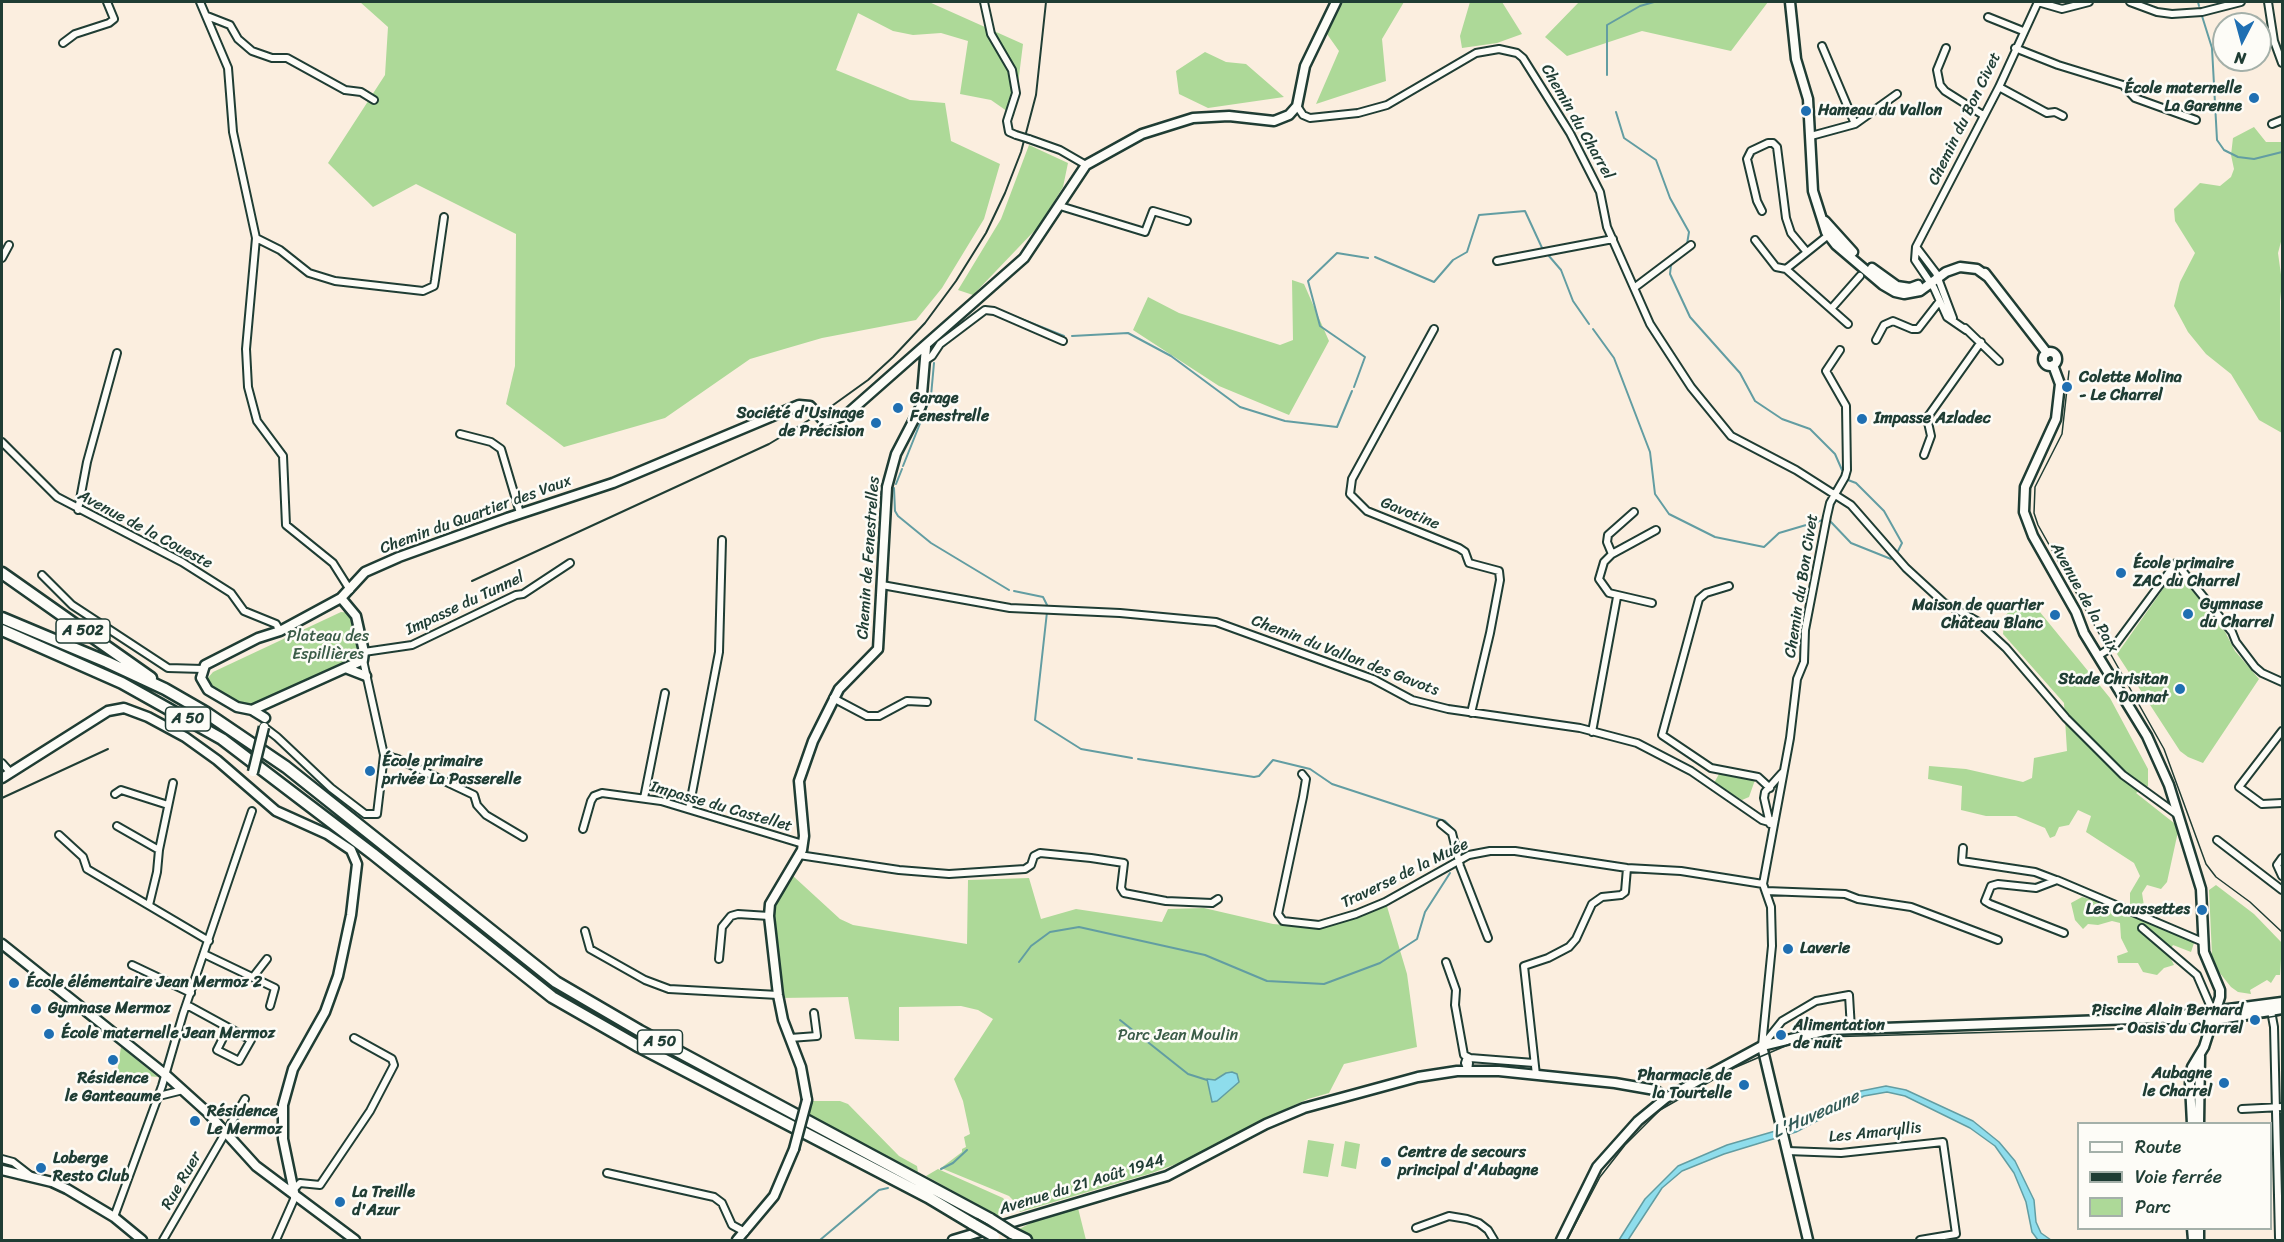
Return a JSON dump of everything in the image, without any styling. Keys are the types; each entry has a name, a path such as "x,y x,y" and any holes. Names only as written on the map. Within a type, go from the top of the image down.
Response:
{"highway":[{"name":"A 502","path":"2,573 165,689"},
{"name":"A 50","path":"2,618 165,689 256,746 556,982 640,1031 1026,1240"},
{"name":"A 50","path":"2,630 122,683 222,739 552,997 636,1045 998,1238"}],"street":[{"path":"63,43 75,34 110,23 114,19 107,2"},
{"path":"200,2 228,68 233,132 256,238 246,349 251,399 257,421 284,456 286,525 333,563 350,590"},
{"path":"984,2 991,34 1012,70 1016,93 1014,107 1007,121 1009,132 1060,150 1086,165"},
{"path":"926,347 1024,258 1086,165 1142,134 1193,118 1228,116 1278,120 1289,115 1297,106 1305,66 1336,2"},
{"path":"1790,2 1791,29 1796,59 1808,99 1813,191 1836,245 1883,285 1895,292 1910,293 1932,279"},
{"path":"2038,2 2062,9 2090,2"},
{"name":"Chemin du Bon Civet","path":"1916,246 1999,87 2038,2"},
{"path":"2130,2 2157,12 2172,14 2198,12 2241,2"},
{"path":"2268,2 2274,41 2283,63"},
{"path":"207,16 230,25 238,39 252,51 272,58 287,58 345,90 361,92 374,100"},
{"path":"1988,17 2023,31"},
{"path":"1822,46 1855,124"},
{"path":"1946,48 1937,70 1940,85 1945,91 1983,115"},
{"path":"2015,48 2058,65 2123,85 2135,98 2196,120"},
{"name":"Chemin du Charrel","path":"1297,106 1304,115 1310,118 1358,113 1387,105 1476,53 1499,49 1517,53 1523,58 1570,133 1600,192 1607,227 1650,324 1679,369 1731,436 1836,494 1851,505 1906,568 1943,602 1977,621 1997,640 2077,730 2123,775 2180,817"},
{"path":"1999,87 2047,113 2055,112 2063,116"},
{"path":"1810,136 1855,124 1897,94"},
{"path":"2272,124 2283,120"},
{"path":"1762,211 1757,201 1747,159 1751,151 1773,143 1777,147 1786,218 1791,233 1806,251"},
{"path":"1060,206 1145,232 1153,211 1187,221"},
{"path":"256,238 280,250 309,273 335,281 423,291 434,286 444,217"},
{"path":"1786,269 1831,233"},
{"path":"1831,233 1886,280 1897,286 1910,288 1932,279"},
{"path":"1497,261 1613,239"},
{"path":"1755,240 1776,267 1786,269 1848,324"},
{"path":"2,258 9,245"},
{"path":"1634,288 1691,245"},
{"path":"1916,246 1915,260 1932,279 1939,302 1953,323 1966,330"},
{"path":"1916,246 1950,315 1999,361"},
{"name":"Avenue de la Paix","path":"1932,279 1960,267 1977,269 1988,277 2047,353 2043,357 2044,363 2053,365 2060,384 2056,419 2025,486 2024,512 2033,536 2098,656 2147,736 2169,785 2201,889 2203,942 2207,962 2220,990 2215,1015"},
{"path":"1831,309 1860,276"},
{"path":"1876,340 1884,325 1893,321 1911,329 1918,329 1939,302"},
{"path":"926,360 933,356 940,344 985,310 994,310 1063,341"},
{"name":"Gavotine","path":"1434,329 1353,479 1350,494 1367,511 1459,548 1465,552 1469,563 1499,571 1500,580 1490,633 1471,713"},
{"path":"1924,455 1931,436 1927,418 1981,342"},
{"name":"Chemin de Fenestrelles","path":"745,1232 774,1196 794,1149 807,1100 801,1067 778,995 769,916 773,895 799,855 803,844 804,829 799,789 801,772 833,698 878,649 887,487 896,454 921,406 926,347"},
{"name":"Chemin du Quartier des Vaux","path":"203,669 209,662 280,631 341,598 365,573 394,559 520,513 613,483 799,405 810,406 825,422 846,415 926,347"},
{"name":"Chemin du Bon Civet","path":"1772,821 1785,766 1797,679 1806,649 1805,630 1830,503 1847,470 1847,412 1842,397 1826,371 1840,350"},
{"path":"78,510 87,462 117,353"},
{"path":"460,434 491,442 501,449 520,513"},
{"name":"Avenue de la Coueste","path":"2,442 57,497 78,510 182,562 231,593 244,611 276,624 280,631"},
{"path":"1612,554 1607,542 1608,535 1634,512"},
{"path":"1652,603 1617,597 1609,593 1599,579 1604,562 1612,554 1656,530"},
{"path":"689,809 719,652 722,540"},
{"name":"Impasse du Tunnel","path":"364,656 412,645 516,595 523,594 570,563"},
{"path":"2098,656 2115,645 2176,563 2232,632 2236,642 2255,667 2262,673 2283,682"},
{"path":"42,575 72,605 168,668 203,669 201,678 208,690 237,707 252,710 270,704 348,669 364,656"},
{"name":"Chemin du Vallon des Gavots","path":"882,585 1010,608 1120,613 1216,622 1373,679 1412,699 1471,713 1580,728 1653,750 1772,821"},
{"path":"1729,586 1706,593 1700,599 1662,735 1711,768 1758,777 1770,788"},
{"path":"1592,732 1617,597"},
{"path":"252,710 331,788 365,814 376,814 384,755 366,676 356,616 341,598"},
{"path":"348,669 366,676"},
{"path":"644,798 665,693"},
{"path":"833,698 867,716 879,716 908,701 927,702"},
{"path":"243,783 253,765 270,704"},
{"path":"2,778 108,711 124,708 148,717 185,737 276,811 327,834 351,850 357,864 351,915 338,976 325,1012 293,1069 284,1105 283,1139 295,1193"},
{"path":"2282,734 2240,787 2262,804 2283,803"},
{"path":"384,755 474,795 477,806 486,815 523,837"},
{"path":"2,763 10,772"},
{"name":"Chemin du Bon Civet","path":"1763,884 1773,830 1764,798 1785,766"},
{"name":"Traverse de la Muée","path":"1302,774 1306,779 1304,796 1278,914 1279,920 1319,925 1341,919 1385,902 1459,861 1481,852 1515,851 1627,867 1681,870 1763,884"},
{"path":"149,905 173,783"},
{"path":"115,794 121,790 168,805"},
{"name":"Impasse du Castellet","path":"583,829 591,801 597,794 644,798 689,809 803,844"},
{"path":"114,1217 166,1074 252,811"},
{"path":"1441,824 1452,833 1459,861 1488,938"},
{"path":"117,826 159,850"},
{"path":"59,835 82,857 87,869 209,941"},
{"path":"2217,840 2283,890"},
{"path":"1963,848 1962,861 2035,872 2203,942"},
{"path":"799,855 917,872 949,874 1024,869 1031,865 1034,856 1040,853 1091,858 1124,863 1121,888 1124,892 1166,901 1212,903 1218,899"},
{"path":"2283,858 2277,865 2283,876"},
{"path":"1536,1075 1524,966 1548,958 1569,947 1576,939 1592,904 1602,897 1621,895 1625,892 1627,867"},
{"path":"2057,880 2036,888 1998,884 1991,886 1985,901 2064,933"},
{"path":"1763,884 1771,907 1772,946 1762,1047 1808,1240"},
{"path":"1766,891 1845,894 1858,899 1911,907 1998,940"},
{"path":"719,959 722,927 731,916 738,914 769,916"},
{"path":"2142,928 2197,975 2215,1015 2200,1055 2192,1067 2190,1083 2192,1122"},
{"path":"585,931 590,949 645,980 669,988 778,995"},
{"path":"2,944 166,1074 207,1112 256,1166 355,1240"},
{"path":"204,954 275,988 270,1006"},
{"path":"253,977 267,959"},
{"path":"1446,962 1454,983 1455,1005 1468,1071"},
{"path":"132,965 191,993"},
{"path":"1762,1047 1782,1021 1816,1001 1849,995 1851,1029"},
{"path":"2215,1015 2283,1002"},
{"path":"187,1005 251,1040 239,1061 217,1050 228,1028"},
{"path":"1562,1240 1597,1167 1638,1121 1666,1098 1762,1047 1828,1030 2160,1018 2283,1009"},
{"path":"2271,1011 2279,1107 2281,1238"},
{"path":"790,1038 817,1036 814,1013"},
{"path":"276,1240 300,1183 320,1185 370,1111 394,1065 392,1059 354,1038"},
{"path":"2199,1122 2200,1055"},
{"path":"1467,1057 1534,1063"},
{"name":"Avenue du 21 Août 1944","path":"953,1240 1167,1176 1266,1124 1314,1104 1418,1077 1468,1071 1536,1075 1635,1086 1655,1090 1666,1098"},
{"path":"158,1096 183,1090"},
{"name":"Rue Ruer","path":"163,1240 245,1100"},
{"path":"2242,1108 2279,1107"},
{"name":"Les Amaryllis","path":"1786,1147 1841,1153 1943,1142 1956,1234 1920,1240"},
{"path":"2,1159 12,1162 31,1176"},
{"path":"2,1170 31,1176 73,1191 114,1217 142,1240"},
{"path":"607,1173 714,1197 722,1203 732,1225 745,1232 737,1240"},
{"path":"1416,1228 1449,1216 1479,1223 1488,1230 1494,1240"}],"green space":[{"path":"360,2 929,2 1023,44 1014,116 991,100 960,94 968,41 941,33 913,35 893,31 858,13 836,70 910,100 945,103 951,141 1000,164 984,219 942,288 916,320 822,338 750,359 665,418 564,447 506,404 515,366 516,234 416,184 373,207 328,163 385,75 388,27"},
{"path":"1343,2 1404,2 1382,39 1386,81 1316,104 1339,51 1327,34"},
{"path":"1470,2 1502,2 1522,34 1497,43 1462,48 1460,36"},
{"path":"1579,2 1768,2 1731,51 1642,31 1567,56 1545,37"},
{"path":"1205,52 1226,62 1246,64 1284,97 1208,108 1179,94 1176,71"},
{"path":"2254,127 2266,142 2282,142 2282,238 2278,253 2282,282 2280,301 2282,433 2259,420 2231,374 2206,354 2188,332 2174,306 2180,282 2195,253 2175,221 2174,209 2200,183 2220,186 2231,177 2234,169 2231,155 2233,138"},
{"path":"1029,145 1068,163 1063,187 1039,226 973,295 958,290 1001,219"},
{"path":"1292,280 1304,284 1329,341 1289,415 1219,386 1133,330 1148,297 1179,313 1280,345 1293,340"},
{"path":"2175,572 2219,620 2235,651 2259,679 2203,763 2180,751 2117,654"},
{"path":"2015,605 2035,606 2110,698 2148,769 2148,786 2136,793 2179,827 2167,882 2161,889 2147,885 2142,893 2146,919 2194,943 2191,952 2173,945 2168,953 2174,965 2164,968 2157,975 2143,972 2138,963 2118,963 2117,956 2128,952 2121,938 2120,923 2112,921 2098,925 2088,924 2083,929 2075,920 2071,903 2082,897 2130,910 2130,893 2140,876 2134,863 2086,832 2091,816 2078,810 2069,825 2059,827 2055,836 2050,838 2045,828 2016,816 1986,816 1961,810 1962,786 1928,779 1929,766 1966,769 2023,782 2032,778 2034,758 2067,751 2064,703 2003,634 2005,616"},
{"name":"Plateau des Espillières","path":"341,612 350,613 353,618 359,659 253,706 244,706 209,688 207,679 213,672"},
{"path":"1719,774 1755,780 1749,797 1742,800 1714,783"},
{"name":"Parc Jean Moulin","path":"792,875 840,919 853,925 967,944 968,880 1029,878 1041,919 1076,909 1162,922 1168,909 1204,908 1273,924 1321,928 1386,903 1407,974 1417,1047 1344,1064 1329,1093 1308,1099 1266,1118 1200,1155 1152,1173 1020,1212 1016,1203 1009,1196 941,1168 962,1152 962,1149 966,1147 964,1137 970,1134 963,1101 954,1079 993,1019 978,1010 961,1006 899,1007 899,1041 855,1039 848,997 780,998 774,913 780,893"},
{"path":"2216,885 2254,914 2282,943 2280,975 2276,975 2271,983 2267,980 2250,990 2251,994 2238,992 2231,987 2219,972 2212,955 2209,890"},
{"path":"121,1047 158,1077 117,1073"},
{"path":"810,1101 840,1101 848,1104 899,1156 917,1166 918,1172 806,1114"},
{"path":"1308,1140 1334,1144 1328,1177 1303,1173"},
{"path":"1345,1141 1360,1144 1356,1169 1341,1166"},
{"path":"938,1169 1003,1198 1008,1204 1000,1217 926,1176"},
{"path":"1078,1208 1086,1240 1035,1240 1017,1230 1039,1219"}],"water":[{"path":"1232,1072 1237,1074 1239,1082 1217,1101 1212,1102 1207,1079 1215,1080"},
{"name":"L'Huveaune","path":"1886,1086 1906,1090 1973,1121 1999,1142 2015,1161 2034,1200 2036,1222 2041,1233 2051,1240 2038,1240 2032,1232 2026,1202 2014,1173 1995,1146 1970,1128 1905,1096 1887,1092 1864,1096 1796,1132 1724,1154 1682,1171 1662,1188 1628,1240 1619,1240 1645,1199 1678,1166 1727,1145 1796,1125 1861,1091"}],"waterway":[{"path":"1607,75 1607,25 1640,6 1654,2"},
{"path":"2198,2 2199,6"},
{"path":"2202,16 2212,48 2217,140 2224,150 2238,157 2254,159 2282,152"},
{"path":"1616,112 1624,138 1656,160 1670,198 1689,232 1687,244"},
{"path":"1375,257 1434,282 1453,260 1467,252 1479,215 1525,211 1543,250"},
{"path":"1354,387 1365,357 1320,326 1308,281 1337,253 1368,258"},
{"path":"1681,255 1671,265 1670,274 1690,317 1740,373 1755,401 1782,419 1810,429 1835,454 1842,470"},
{"path":"1549,256 1561,270 1573,301 1589,324"},
{"path":"1004,312 1064,336"},
{"path":"1593,329 1614,358 1650,452 1655,494 1669,514 1715,537 1764,547 1779,533 1823,520"},
{"path":"1072,336 1128,333 1171,356 1240,407 1285,421 1337,427 1352,391"},
{"path":"903,466 931,396 934,363"},
{"path":"896,484 902,469"},
{"path":"1848,480 1856,483 1884,511 1902,543 1898,551"},
{"path":"894,488 895,511 898,516 931,543 1009,590"},
{"path":"1830,521 1851,543 1891,559"},
{"path":"1014,591 1043,597 1048,607"},
{"path":"1047,612 1035,720 1081,749 1132,758"},
{"path":"1138,759 1254,777 1259,776 1273,760 1310,769 1332,784 1445,821 1454,830 1463,853"},
{"path":"1019,962 1031,946 1050,932 1079,927 1205,955 1267,981 1324,984 1380,963 1417,939 1425,912 1450,873"},
{"path":"1120,1020 1188,1074 1207,1080"},
{"path":"941,1169 953,1163 967,1150"},
{"path":"820,1240 879,1190 888,1188"}],"tram line":[{"path":"2069,371 2062,434 2035,487 2034,513 2038,525 2164,749 2206,864 2216,877 2250,902 2282,932"},
{"path":"1567,1240 1600,1177 1625,1145 1660,1110 1734,1068 1790,1044 1823,1037 2217,1026 2282,1015"}],"railway":[{"path":"472,581 769,444 829,408 868,380 893,357 925,323 956,281 986,233 1005,193 1021,152 1036,95 1046,2"},
{"path":"2,798 108,749"}],"place":[{"name":"École maternelle La Garenne","path":"2254,98"},
{"name":"Hameau du Vallon","path":"1806,111"},
{"name":"Colette Molina - Le Charrel","path":"2067,387"},
{"name":"Garage Fenestrelle","path":"898,408"},
{"name":"Impasse Azladec","path":"1862,419"},
{"name":"Société d'Usinage de Précision","path":"876,423"},
{"name":"École primaire ZAC du Charrel","path":"2121,573"},
{"name":"Gymnase du Charrel","path":"2188,614"},
{"name":"Maison de quartier Château Blanc","path":"2055,615"},
{"name":"Stade Chrisitan Donnat","path":"2180,689"},
{"name":"École primaire privée La Passerelle","path":"370,771"},
{"name":"Les Caussettes","path":"2202,910"},
{"name":"Laverie","path":"1788,949"},
{"name":"École élémentaire Jean Mermoz 2","path":"14,983"},
{"name":"Gymnase Mermoz","path":"36,1009"},
{"name":"Piscine Alain Bernard - Oasis du Charrel","path":"2255,1020"},
{"name":"École maternelle Jean Mermoz","path":"49,1034"},
{"name":"Alimentation de nuit","path":"1781,1035"},
{"name":"Résidence le Ganteaume","path":"113,1060"},
{"name":"Aubagne le Charrel","path":"2224,1083"},
{"name":"Pharmacie de la Tourtelle","path":"1744,1085"},
{"name":"Résidence Le Mermoz","path":"195,1121"},
{"name":"Centre de secours principal d'Aubagne","path":"1386,1162"},
{"name":"Loberge Resto Club","path":"41,1168"},
{"name":"La Treille d'Azur","path":"340,1202"}]}
